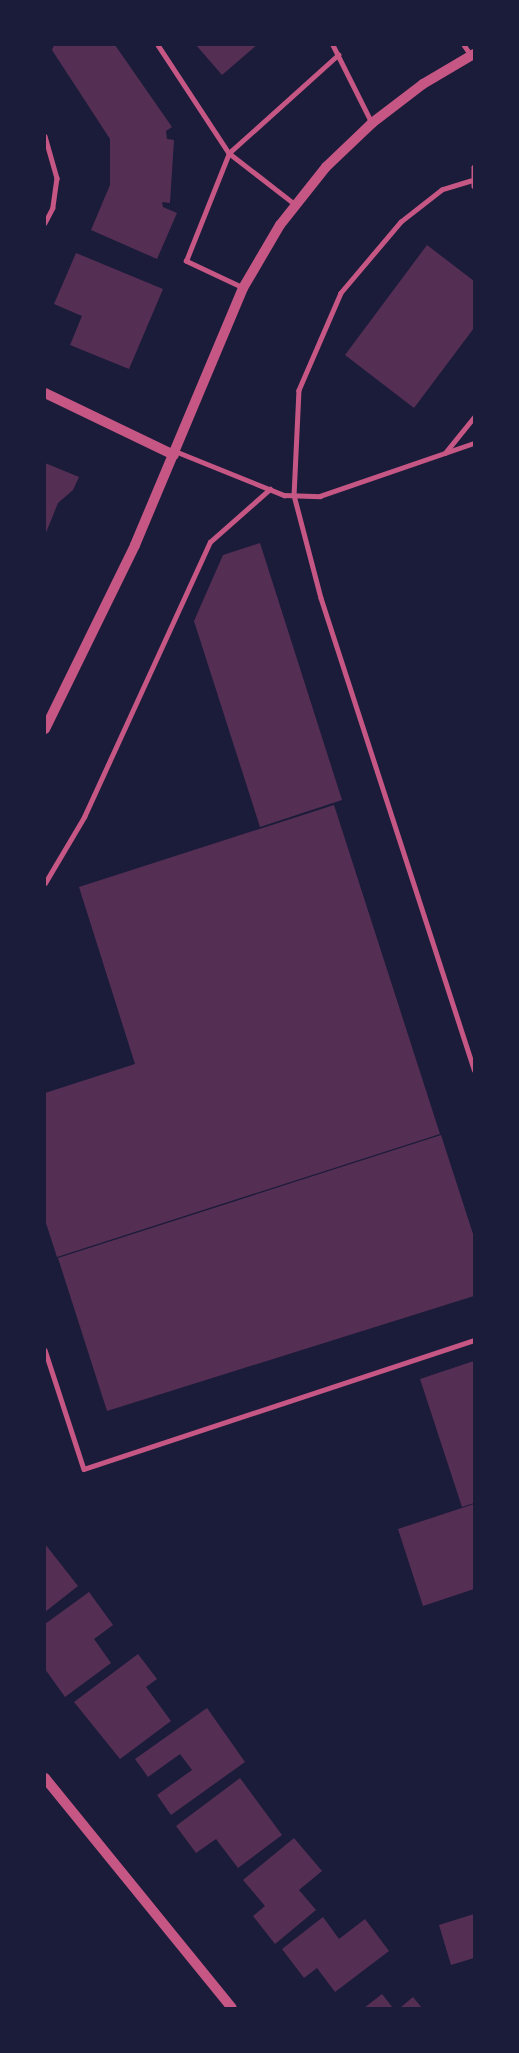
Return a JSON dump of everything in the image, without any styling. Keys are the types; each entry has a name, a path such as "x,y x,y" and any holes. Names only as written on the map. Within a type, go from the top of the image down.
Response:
{"street":[{"path":"45,729 174,453 243,288 296,204 326,167 372,123 423,84 472,55"},
{"path":"45,393 174,453"},
{"path":"45,1778 232,2008"}],"lane":[{"path":"158,45 229,153 296,204"},
{"path":"333,45 372,123"},
{"path":"464,45 472,55"},
{"path":"243,288 186,261 229,153 338,55"},
{"path":"45,136 57,178 53,208 45,224"},
{"path":"474,167 473,183 442,190 401,222 341,293 299,390 294,495 325,609 474,1070"},
{"path":"445,453 474,417"},
{"path":"174,453 270,489 294,495 333,493 474,443"},
{"path":"45,883 84,817 210,542 270,489"},
{"path":"45,1350 84,1469 474,1340"}],"building":[{"path":"54,45 115,45 172,127 166,131 167,139 174,140 170,203 162,202 163,207 177,213 157,259 91,230 110,185 110,139 52,50"},
{"path":"196,45 257,45 222,75"},
{"path":"427,245 474,281 474,328 414,408 345,355"},
{"path":"76,253 163,289 129,369 70,345 82,316 54,304"},
{"path":"45,463 79,477 73,490 58,503 45,535"},
{"path":"260,543 342,800 260,827 194,621 223,555"},
{"path":"334,805 440,1134 57,1257 45,1220 45,1093 135,1064 79,887"},
{"path":"441,1135 474,1237 474,1296 107,1411 58,1258"},
{"path":"474,1361 474,1503 462,1507 420,1379"},
{"path":"474,1504 474,1589 423,1606 398,1529"},
{"path":"45,1544 78,1586 45,1612"},
{"path":"89,1592 113,1625 94,1639 111,1663 65,1697 45,1669 45,1624"},
{"path":"138,1654 157,1679 146,1687 171,1721 120,1759 74,1702"},
{"path":"207,1708 245,1762 171,1815 157,1795 192,1770 180,1754 148,1777 135,1759"},
{"path":"240,1778 282,1835 238,1868 216,1839 196,1853 176,1826"},
{"path":"294,1838 322,1871 299,1890 316,1910 275,1944 253,1916 265,1906 243,1880"},
{"path":"474,1914 474,1958 451,1965 439,1925"},
{"path":"323,1917 339,1939 365,1919 389,1951 335,1992 317,1968 304,1978 282,1949"},
{"path":"382,1994 393,2008 364,2008"},
{"path":"413,1997 422,2008 400,2008"}]}
